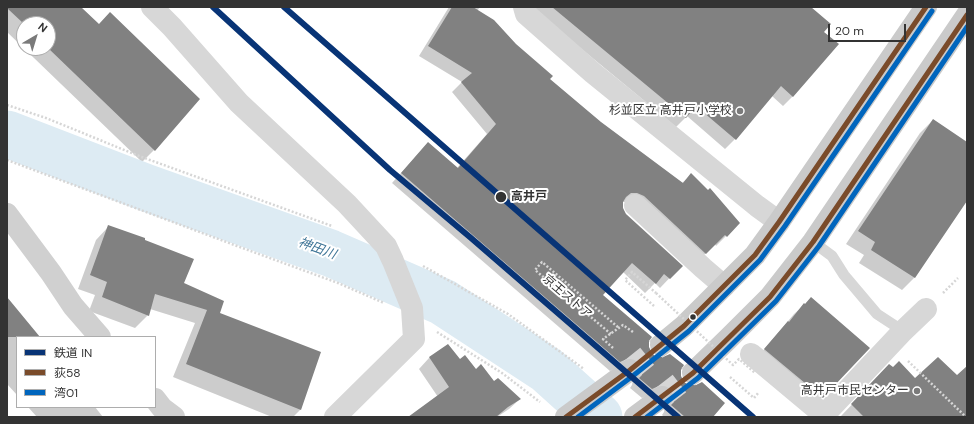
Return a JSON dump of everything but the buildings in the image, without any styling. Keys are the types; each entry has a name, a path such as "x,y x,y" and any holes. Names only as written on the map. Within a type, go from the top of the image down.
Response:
{"main road":[{"path":"661,345 684,326 755,255 780,222 926,7"},
{"path":"693,373 770,296 813,242 967,15"},
{"path":"566,417 630,370"},
{"path":"637,415 662,397"}],"street":[{"path":"152,7 172,27 239,103 347,204 386,246 393,260 412,312 414,339 335,417"},
{"path":"524,7 526,14 593,73 780,222"},
{"path":"635,205 724,286"},
{"path":"7,214 73,306 99,336"},
{"path":"753,363 824,415 903,330 926,309"},
{"path":"156,401 174,417"}],"lane":[{"path":"813,242 832,256 844,275 877,314 903,330"}],"path":[{"path":"7,105 46,118 139,156 333,227"},
{"path":"7,160 412,312 502,373 540,402"},
{"name":"京王ストア","path":"611,334 535,270 542,262 618,328"},
{"path":"420,264 508,314 584,369"},
{"path":"654,306 625,280 632,272 734,364 738,359 753,363"},
{"path":"613,348 603,339 623,325 633,332"},
{"path":"921,373 966,417"}],"waterway":[{"name":"神田川","path":"7,134 147,188 330,253 443,302 547,370 599,417"}],"tunnel":[{"path":"630,370 661,345"},
{"path":"662,397 693,373"}],"rail line":[{"name":"IN","path":"213,7 390,170 678,417"},
{"name":"IN","path":"284,7 753,417"}],"transit line":[{"name":"荻58","path":"566,417 630,370 684,326 755,255 926,7"},
{"name":"湾01","path":"578,417 689,331 760,260 785,226 932,11"},
{"name":"荻58","path":"635,417 693,373 770,297 813,242 967,15"},
{"name":"湾01","path":"647,417 698,378 776,301 819,246 967,27"}],"place":[{"name":"杉並区立 高井戸小学校","path":"740,111"},
{"name":"高井戸","path":"501,197"},
{"name":"高井戸市民センター","path":"917,391"}]}
